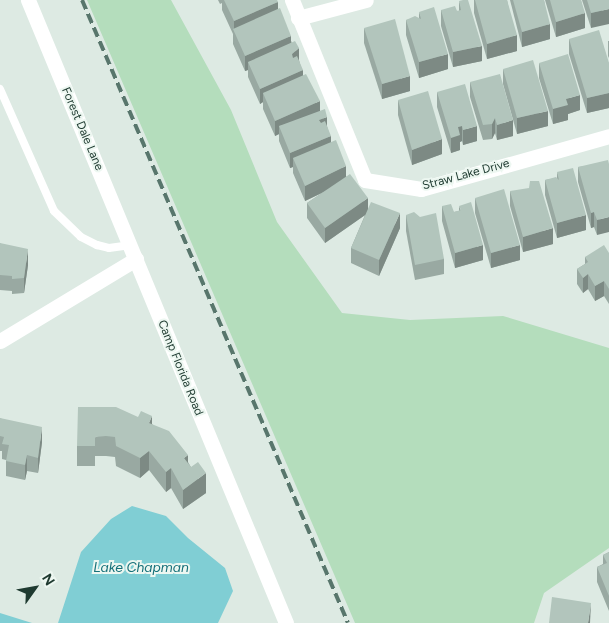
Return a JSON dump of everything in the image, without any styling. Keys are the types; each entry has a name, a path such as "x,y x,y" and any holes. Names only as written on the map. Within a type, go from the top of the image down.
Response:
{"street":[{"name":"Forest Dale Lane","path":"28,0 134,252"},
{"name":"Straw Lake Drive","path":"292,0 364,180 421,189 609,136"},
{"path":"298,18 366,0"},
{"path":"0,341 134,252"},
{"name":"Camp Florida Road","path":"134,252 286,623"}],"lane":[{"path":"0,89 54,211 81,237 97,245 134,252"}],"green space":[{"path":"87,0 171,0 231,110 277,222 342,313 410,320 503,316 609,348 609,548 544,593 534,623 355,623"}],"water":[{"name":"Lake Chapman","path":"132,506 166,516 188,538 225,568 233,591 218,623 58,623 81,552 111,519"},
{"path":"0,613 32,623 0,623"}],"building":[{"path":"224,0 277,0 278,2 234,21"},
{"path":"468,0 482,46 453,52 441,10 455,6 457,11 461,10 459,1"},
{"path":"475,0 507,0 517,35 487,44"},
{"path":"513,0 544,0 550,24 522,32"},
{"path":"550,0 581,0 585,13 556,22"},
{"path":"587,0 609,0 609,9 591,13"},
{"path":"434,7 448,54 419,62 406,20 415,16 421,19 419,12"},
{"path":"280,8 291,36 245,56 233,29"},
{"path":"395,19 410,76 382,84 364,28"},
{"path":"599,30 609,63 609,93 587,98 569,39"},
{"path":"295,41 299,48 292,54 293,58 297,56 303,70 260,89 248,62"},
{"path":"568,54 580,95 566,99 568,105 553,109 539,63"},
{"path":"533,60 548,111 517,118 503,69"},
{"path":"306,74 320,101 275,121 263,93"},
{"path":"500,74 513,120 497,125 495,118 492,124 483,125 470,82"},
{"path":"465,84 477,126 463,130 462,126 458,127 460,135 451,138 437,92"},
{"path":"428,91 442,139 412,150 398,100"},
{"path":"325,109 327,117 319,120 321,123 325,121 331,136 290,153 279,126"},
{"path":"336,140 346,166 305,186 293,158"},
{"path":"608,160 609,217 597,220 594,212 591,213 578,167"},
{"path":"573,168 586,215 557,223 545,180 556,177 559,180 557,172"},
{"path":"350,174 368,198 325,228 307,203"},
{"path":"530,181 539,181 553,228 523,237 510,191 529,188"},
{"path":"504,189 520,245 491,253 475,198"},
{"path":"371,202 400,213 379,260 351,248"},
{"path":"471,202 483,245 455,253 442,206 451,204 454,212 461,210 459,206"},
{"path":"414,212 420,217 436,213 444,259 415,265 406,215"},
{"path":"0,243 28,249 24,278 12,279 12,276 0,275"},
{"path":"604,245 609,253 609,289 604,281 595,286 588,274 583,278 577,269 588,262 585,257"},
{"path":"78,407 116,407 138,417 141,411 152,416 149,423 169,431 188,455 184,458 191,467 198,462 206,473 183,490 171,468 166,472 149,451 140,458 116,446 115,437 106,436 95,437 95,446 77,446"},
{"path":"0,418 42,427 38,458 27,455 25,465 6,461 9,445 2,444 4,437 0,436"},
{"path":"609,552 609,596 597,567 607,563 603,555"},
{"path":"552,597 591,603 588,623 549,623"}],"railway":[{"path":"82,0 348,623"}]}
